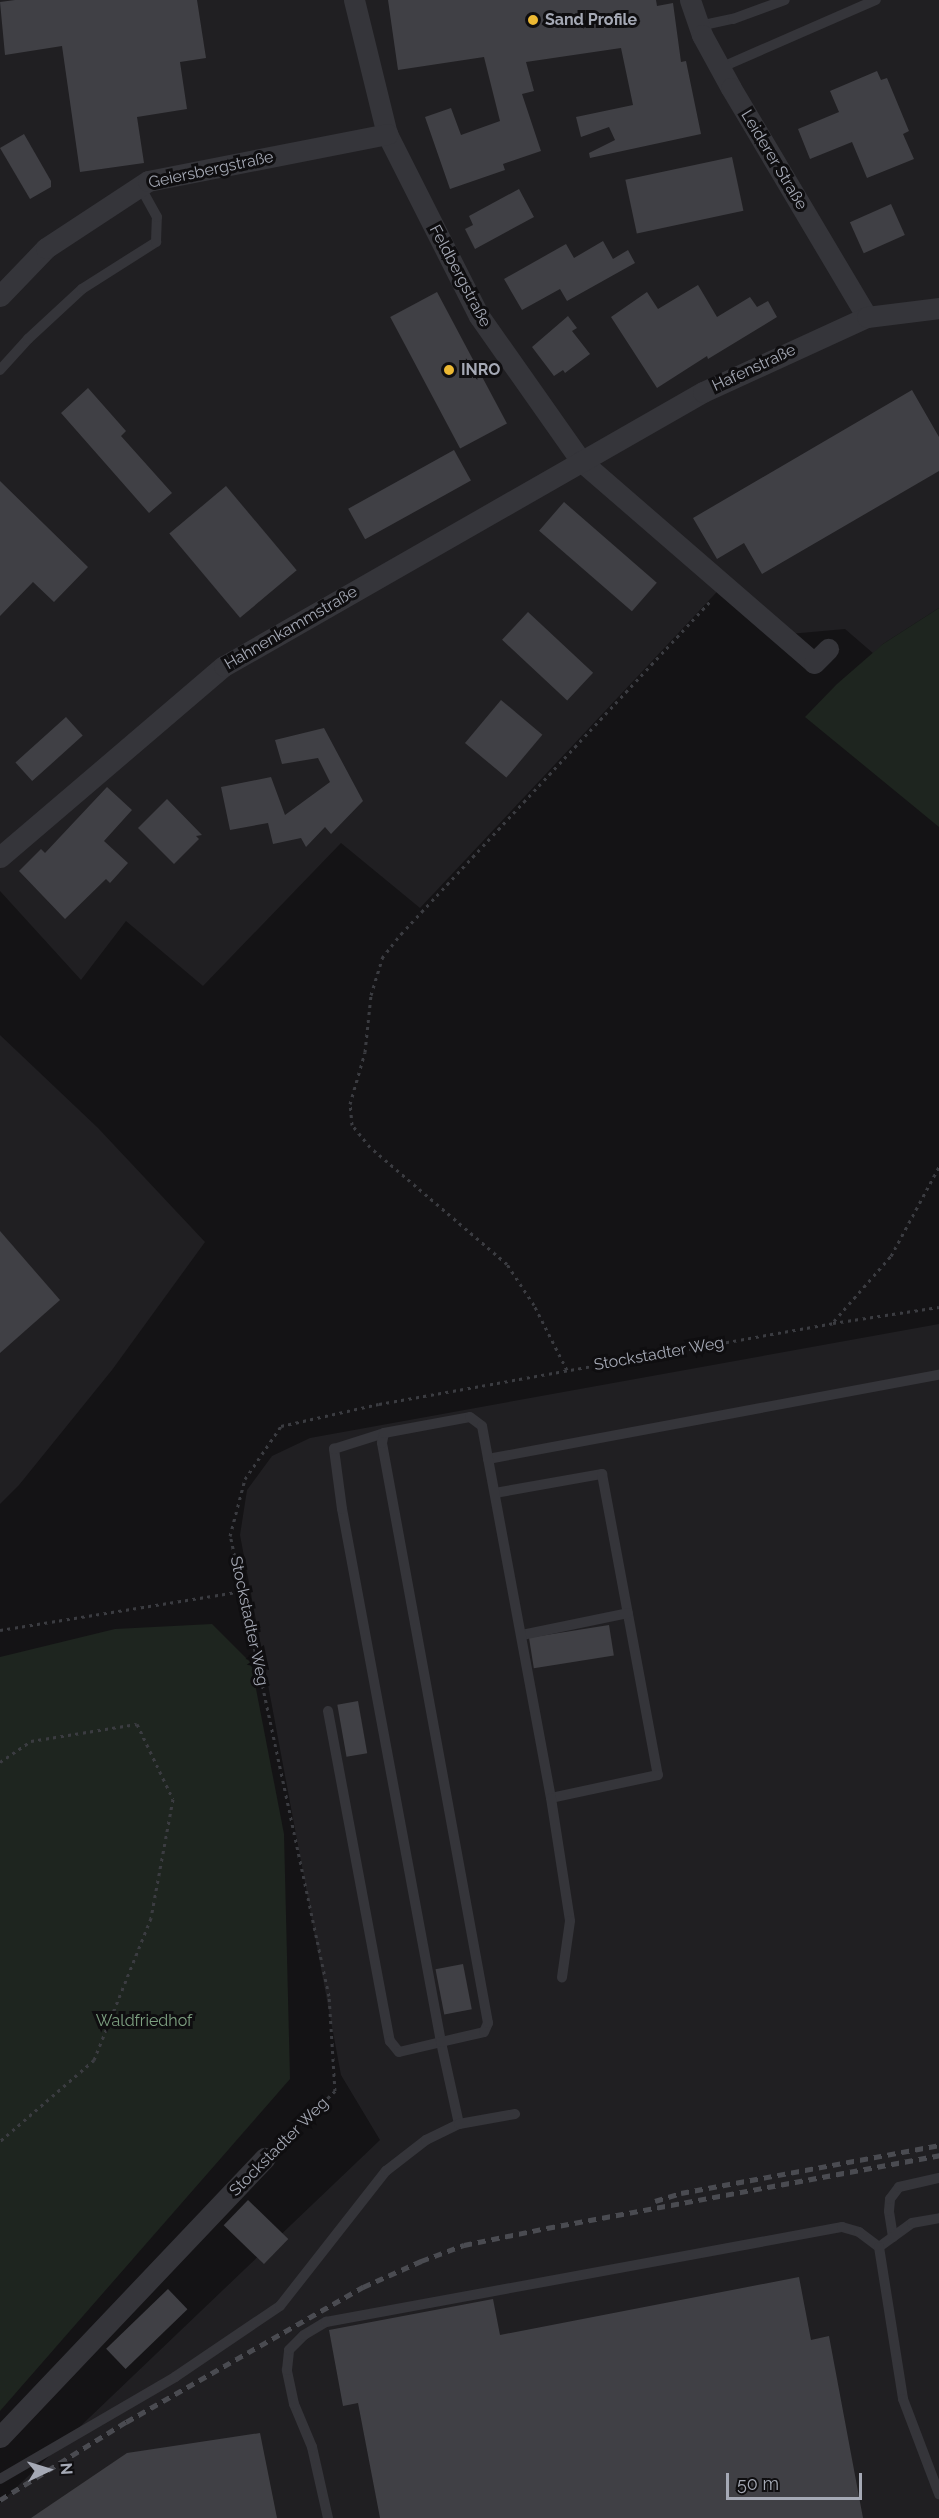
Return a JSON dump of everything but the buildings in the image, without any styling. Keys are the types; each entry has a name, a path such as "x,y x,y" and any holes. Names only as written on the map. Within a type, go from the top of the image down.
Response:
{"street":[{"name":"Feldbergstraße","path":"354,0 387,134 479,316 581,461 814,663 828,649"},
{"name":"Leiderer Straße","path":"690,0 699,26 720,68 867,316"},
{"name":"Geiersbergstraße","path":"0,296 46,248 148,181 387,134"},
{"name":"Hafenstraße","path":"581,461 703,392 867,316 939,308"},
{"name":"Hahnenkammstraße","path":"0,857 224,666 581,461"},
{"name":"Stockstadter Weg","path":"0,2437 265,2158"}],"lane":[{"path":"699,26 734,20 784,0"},
{"path":"720,68 876,0"},
{"path":"0,370 28,339 82,289 156,242 157,217 140,186"},
{"path":"488,1458 939,1375"},
{"path":"459,2124 441,2042 344,1520 334,1449 384,1433 470,1417 482,1426 551,1798 570,1921 562,1977"},
{"path":"328,1711 390,2041 399,2052 484,2032 488,2023 382,1443 384,1433"},
{"path":"495,1493 602,1474 658,1775 551,1798"},
{"path":"522,1635 628,1613"},
{"path":"0,2479 175,2377 280,2306 386,2171 426,2140 459,2124 516,2114"},
{"path":"893,2237 889,2211 890,2199 899,2187 939,2178"},
{"path":"879,2247 912,2223 939,2218"},
{"path":"328,2518 312,2447 294,2403 287,2370 289,2350 304,2335 326,2322 842,2227 859,2232 879,2247 903,2399 939,2494"}],"path":[{"path":"567,1370 534,1305 507,1264 370,1148 352,1125 350,1104 365,1052 371,995 382,958 400,934 723,586"},
{"path":"833,1323 891,1256 939,1167"},
{"name":"Stockstadter Weg","path":"265,2158 335,2091 329,1996 230,1536 245,1479 282,1426 379,1404 833,1323 939,1307"},
{"path":"0,1630 243,1591"},
{"path":"0,1762 31,1741 137,1724 173,1799 151,1918 94,2060 0,2141"}],"shaded area":[{"path":"0,0 939,0 939,608 883,644 874,654 845,629 790,634 729,579 420,908 341,843 203,986 126,921 81,980 0,891"},
{"path":"0,1035 98,1128 205,1242 112,1370 19,1485 0,1504"},
{"path":"939,1324 939,2518 0,2518 0,2503 380,2140 341,2075 240,1535 247,1490 272,1456 310,1438"}],"green space":[{"path":"939,608 939,827 805,717 837,684 883,644"},
{"name":"Waldfriedhof","path":"212,1624 251,1663 284,1834 290,2079 0,2411 0,1657 115,1629"}],"railway":[{"path":"655,2201 681,2193 939,2145"},
{"path":"0,2500 126,2422 363,2287 464,2245 939,2155"}],"place":[{"name":"Sand Profile","path":"533,20"},
{"name":"INRO","path":"449,370"}]}
